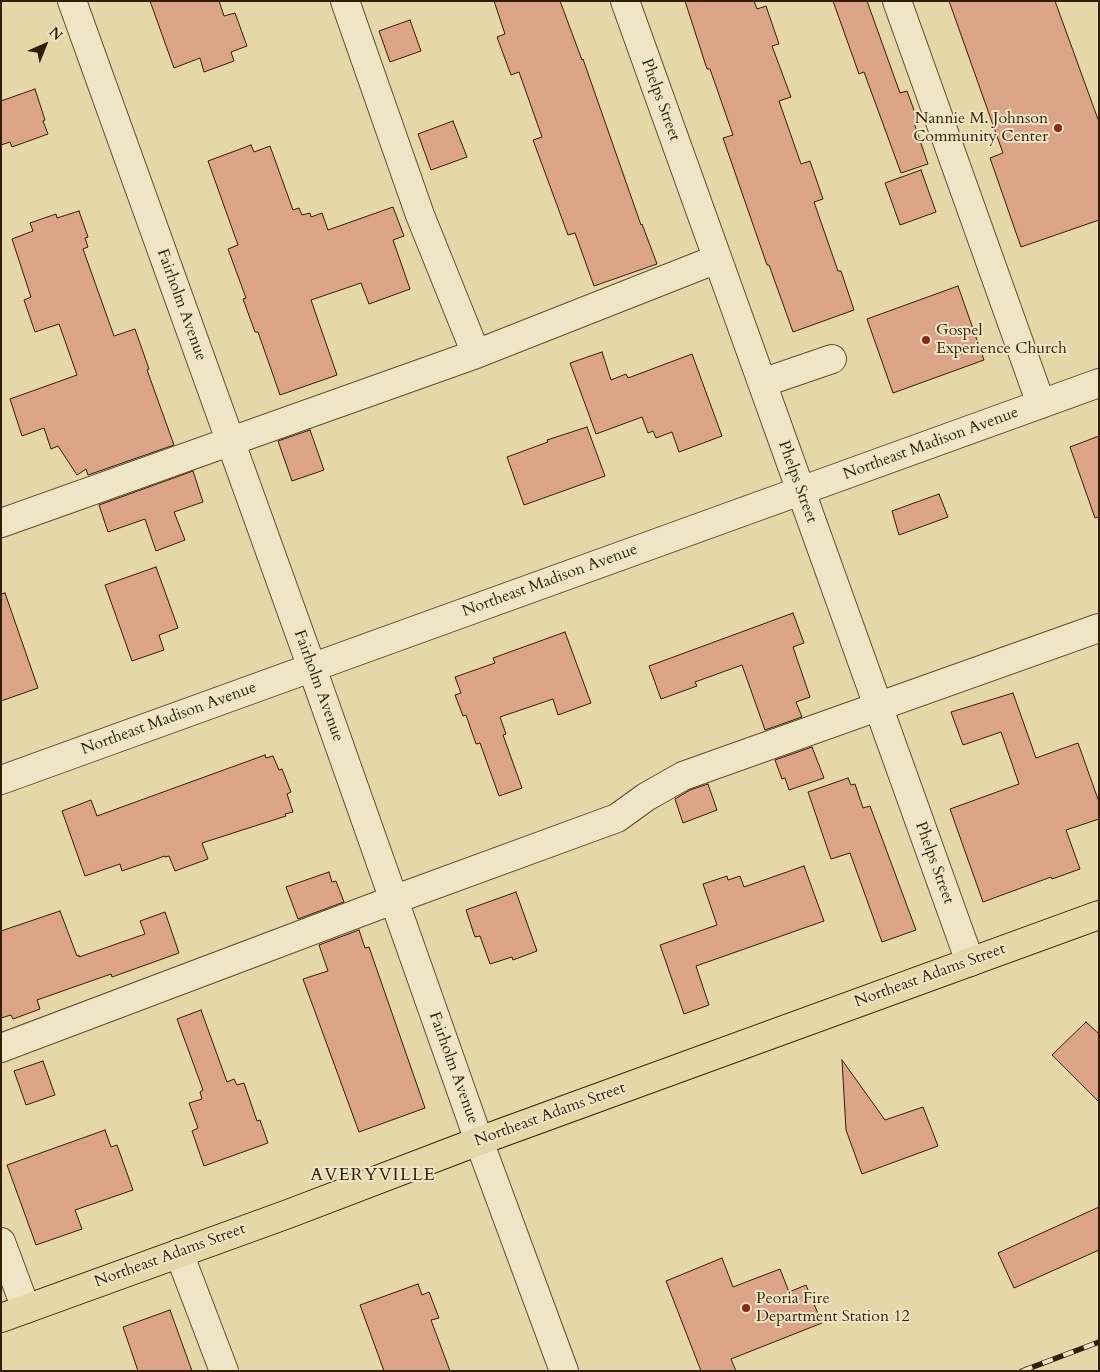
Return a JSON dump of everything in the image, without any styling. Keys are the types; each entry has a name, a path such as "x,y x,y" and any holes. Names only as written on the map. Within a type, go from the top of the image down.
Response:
{"main road":[{"name":"Northeast Adams Street","path":"13,1314 288,1214 479,1141 1099,915"}],"street":[{"name":"Fairholm Avenue","path":"72,1 312,668 479,1141 564,1371"},
{"path":"345,1 420,216 476,354"},
{"name":"Phelps Street","path":"625,1 970,962"},
{"path":"897,1 1041,404"},
{"path":"1,523 476,354 717,258"},
{"path":"762,383 832,359"},
{"name":"Northeast Madison Avenue","path":"1,780 1099,383"},
{"path":"1,1048 393,900 617,818 646,797 683,776 1099,628"},
{"path":"1,1242 13,1314"},
{"path":"179,1253 224,1371"}],"building":[{"path":"150,1 219,1 224,16 235,13 247,46 231,52 234,61 204,72 200,58 174,68"},
{"path":"494,1 560,1 583,59 641,225 657,264 594,286 575,233 568,235 533,140 542,137 519,72 511,75 497,37 505,34"},
{"path":"685,1 754,1 757,9 766,6 779,44 772,46 791,97 779,101 801,164 810,161 823,199 814,202 854,310 793,332 769,265 767,265 723,138 733,135 710,69 707,69"},
{"path":"833,1 867,1 900,93 907,91 918,121 914,123 928,164 901,173 864,72 859,74"},
{"name":"Nannie M. Johnson Community Center","path":"949,1 1055,1 1099,122 1099,220 1021,247 990,158 1003,153"},
{"path":"410,20 421,51 390,62 379,31"},
{"path":"35,89 48,134 12,147 10,142 1,145 1,101"},
{"path":"453,121 467,157 431,170 418,134"},
{"path":"251,145 254,152 270,146 293,210 299,208 302,215 310,213 311,217 322,213 328,230 393,207 404,236 393,240 410,289 369,304 361,283 311,300 337,375 280,395 258,332 255,332 243,299 246,298 228,249 238,245 208,161"},
{"path":"921,170 936,212 900,225 885,183"},
{"path":"79,211 88,237 85,238 88,247 83,249 114,336 135,329 149,369 147,370 174,445 88,475 86,469 77,475 58,446 51,449 44,428 22,436 10,399 77,375 59,324 35,332 24,300 31,297 12,239 33,231 30,223 56,214 57,218"},
{"name":"Gospel Experience Church","path":"958,286 984,360 893,393 867,319"},
{"path":"602,352 611,380 626,374 628,378 692,354 722,436 679,452 672,432 656,438 653,431 648,433 642,417 596,434 570,363"},
{"path":"587,427 605,476 524,505 507,457 548,442 547,440"},
{"path":"310,430 324,470 292,481 278,441"},
{"path":"1099,436 1099,517 1095,518 1070,447"},
{"path":"193,471 203,502 174,512 185,540 156,551 145,519 108,532 99,505"},
{"path":"939,494 948,517 899,535 892,511"},
{"path":"156,567 178,628 159,635 164,650 132,661 105,585"},
{"path":"5,593 38,688 1,701 1,594"},
{"path":"793,613 804,643 793,647 810,697 796,702 802,717 765,730 742,665 695,682 697,686 661,699 649,666"},
{"path":"565,632 591,703 558,715 553,699 500,717 506,734 503,735 522,788 499,796 480,743 476,744 466,715 463,716 455,695 461,693 455,677 495,663 493,658"},
{"path":"1013,693 1036,758 1078,743 1099,802 1099,819 1066,830 1080,869 1052,879 1051,877 983,902 950,809 1019,784 1001,732 963,745 951,712"},
{"path":"812,747 824,778 789,790 785,778 782,779 775,760"},
{"path":"265,755 266,758 273,756 279,770 282,769 291,792 287,794 293,812 285,814 286,816 202,843 208,859 175,871 169,856 165,856 122,871 120,864 85,876 62,811 91,800 97,816"},
{"path":"848,778 851,785 855,784 863,808 870,806 916,930 882,942 850,853 831,859 808,792"},
{"path":"708,784 717,810 683,823 675,799 690,790"},
{"path":"804,866 824,921 696,966 709,1005 684,1014 660,945 717,925 703,884 727,876 728,880 740,876 744,887"},
{"path":"329,872 332,882 336,881 344,902 298,919 286,887"},
{"path":"516,892 537,951 513,960 512,957 490,964 480,936 475,937 466,910"},
{"path":"60,911 79,957 145,934 140,921 165,912 179,953 112,977 111,974 37,1000 40,1009 13,1019 11,1015 1,1018 1,931"},
{"path":"359,930 365,948 369,947 425,1108 359,1132 303,979 328,971 319,945"},
{"path":"201,1010 227,1082 234,1079 237,1085 244,1083 257,1121 260,1120 268,1143 204,1166 192,1131 198,1128 189,1103 202,1099 200,1092 203,1090 177,1019"},
{"path":"1086,1022 1099,1034 1099,1102 1052,1055"},
{"path":"842,1060 885,1120 923,1107 938,1146 862,1174 846,1130"},
{"path":"43,1061 55,1095 26,1105 14,1071"},
{"path":"105,1130 111,1147 117,1145 133,1190 75,1210 82,1229 36,1245 7,1165"},
{"path":"1099,1207 1099,1250 1014,1288 998,1253"},
{"name":"Peoria Fire Department Station 12","path":"722,1258 733,1287 780,1269 789,1292 806,1285 822,1323 731,1359 736,1371 701,1371 666,1281"},
{"path":"418,1284 422,1295 429,1292 439,1318 431,1320 450,1371 384,1371 360,1305"},
{"path":"170,1310 192,1371 138,1371 123,1327"}],"railway":[{"path":"1022,1371 1099,1342"}],"place":[{"name":"Nannie M. Johnson Community Center","path":"1058,128"},
{"name":"Gospel Experience Church","path":"926,340"},
{"name":"Peoria Fire Department Station 12","path":"746,1308"}],"district":[{"name":"AVERYVILLE","path":"373,1176"}]}
